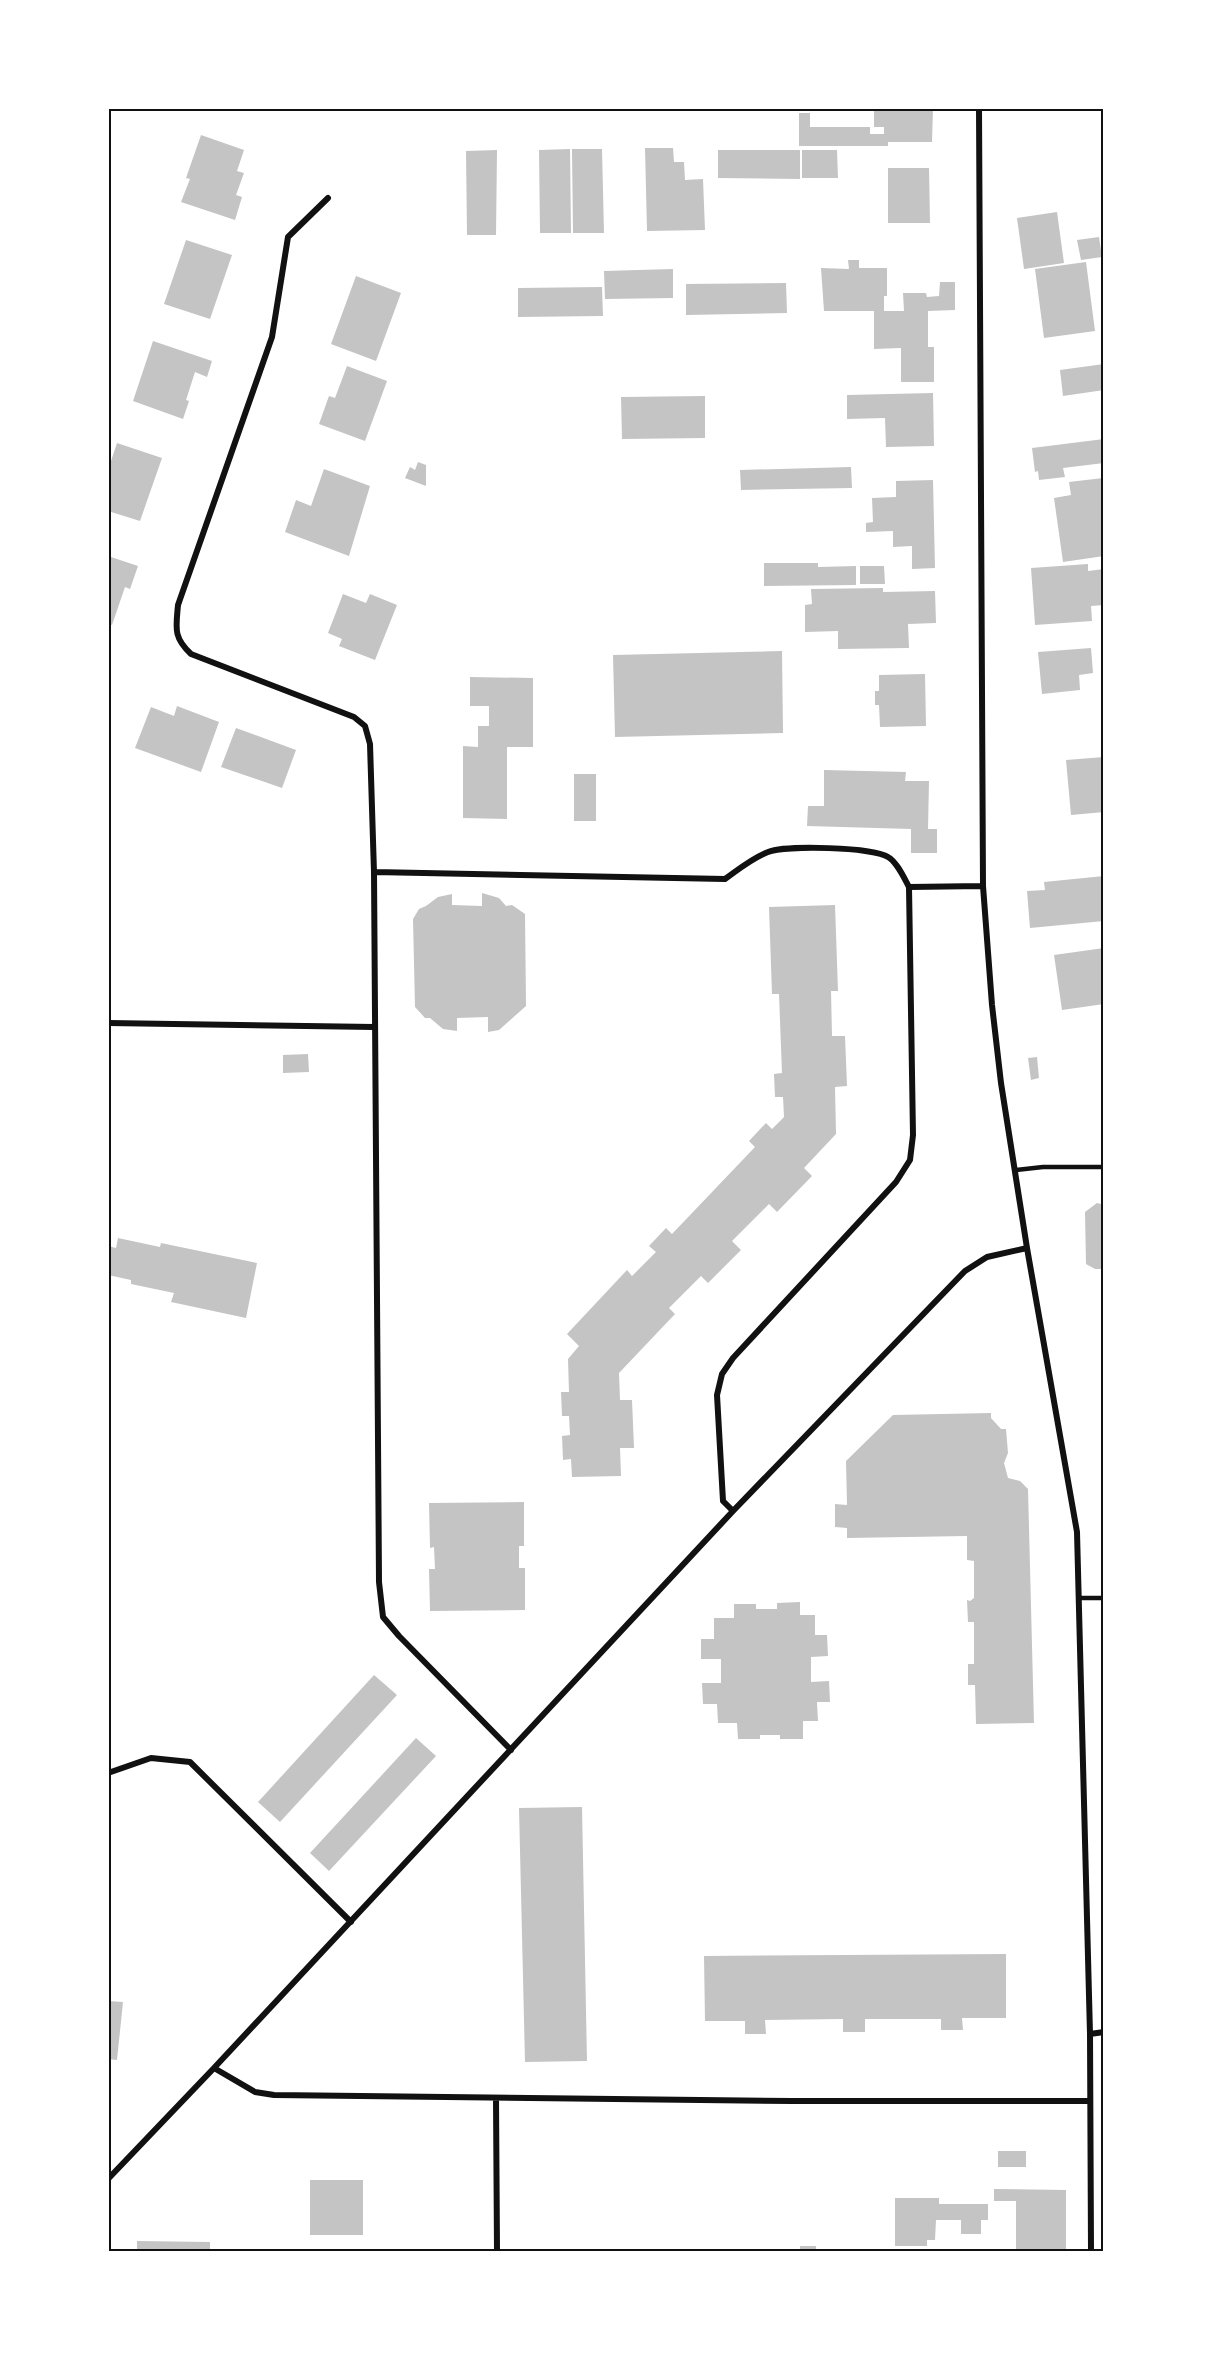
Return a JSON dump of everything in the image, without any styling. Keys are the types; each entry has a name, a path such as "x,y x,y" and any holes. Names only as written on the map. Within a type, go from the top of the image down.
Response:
{"street":[{"path":"979,108 983,886 992,1005 1001,1083 1077,1532 1090,2034 1091,2251"},
{"path":"328,198 288,237 272,337 178,605 176,625 180,644 191,654 354,717 365,726 370,744 374,872 380,1582 383,1617 511,1750"},
{"path":"374,872 725,879 748,862 771,850 852,848 878,852 891,858 909,887 913,1135 910,1160 896,1182 733,1358 722,1374 717,1395 723,1501 733,1511"},
{"path":"909,887 983,886"},
{"path":"108,1023 375,1027"},
{"path":"108,2180 733,1511 965,1271 987,1257 1028,1248"},
{"path":"108,1773 151,1758 190,1762 351,1922"},
{"path":"1090,2034 1104,2032"},
{"path":"214,2068 255,2092 274,2095 496,2099 1089,2102"},
{"path":"496,2099 497,2251"}],"lane":[{"path":"1016,1170 1043,1167 1104,1167"},
{"path":"1079,1598 1104,1598"}],"building":[{"path":"201,108 239,108 239,111 201,111"},
{"path":"874,108 933,108 932,142 888,142 888,146 799,146 799,113 810,113 810,127 870,127 870,134 884,134 884,127 874,127"},
{"path":"201,135 244,150 237,171 244,173 236,195 242,197 235,220 181,202 190,179 186,178"},
{"path":"645,148 673,148 674,162 684,162 685,180 703,179 705,230 647,231"},
{"path":"570,149 571,233 540,233 539,150"},
{"path":"572,149 602,149 604,233 573,233"},
{"path":"497,150 496,235 467,235 466,151"},
{"path":"718,150 800,150 800,179 718,178"},
{"path":"802,150 837,150 838,178 802,178"},
{"path":"888,168 929,168 930,223 888,223"},
{"path":"1057,212 1064,263 1024,269 1017,218"},
{"path":"1099,237 1102,257 1081,260 1077,240"},
{"path":"186,240 232,255 210,319 164,304"},
{"path":"848,260 859,260 859,268 887,268 887,296 884,296 884,311 904,311 903,293 926,293 927,297 939,296 940,282 955,282 955,310 928,311 928,347 934,347 934,382 901,382 901,348 874,349 874,311 824,311 821,268 849,269"},
{"path":"1086,262 1095,331 1044,338 1035,269"},
{"path":"673,269 673,298 605,299 604,271"},
{"path":"356,276 401,293 376,361 331,344"},
{"path":"786,283 787,313 686,315 686,284"},
{"path":"602,287 603,316 518,317 518,288"},
{"path":"153,341 212,361 207,377 195,372 183,419 133,401"},
{"path":"1104,364 1104,390 1063,396 1060,370"},
{"path":"347,366 387,381 365,441 319,424 329,396 335,398"},
{"path":"933,393 934,446 886,447 885,418 847,419 847,395"},
{"path":"705,396 705,438 622,439 621,397"},
{"path":"1104,439 1104,463 1063,468 1065,477 1039,480 1038,471 1035,472 1032,448"},
{"path":"117,443 162,458 140,521 108,511 108,470"},
{"path":"418,462 426,465 426,486 405,478 410,467 415,470"},
{"path":"851,467 852,488 741,490 740,470"},
{"path":"324,469 370,486 349,556 285,532 296,500 311,506"},
{"path":"1103,478 1104,556 1063,562 1054,498 1071,495 1069,482"},
{"path":"933,480 935,568 912,569 912,546 893,547 893,531 866,532 866,523 873,522 872,498 896,497 896,481"},
{"path":"108,556 138,566 130,589 125,587 112,625 108,624"},
{"path":"764,563 818,563 818,567 856,566 856,585 764,586"},
{"path":"1088,564 1088,571 1104,569 1104,605 1091,606 1092,621 1035,625 1031,568"},
{"path":"860,566 884,566 885,584 860,584"},
{"path":"883,588 883,592 935,591 936,623 908,624 909,648 838,649 838,631 805,632 805,605 812,604 811,589"},
{"path":"343,594 366,603 370,594 397,605 375,660 339,646 342,639 328,633"},
{"path":"1091,648 1093,673 1079,675 1080,690 1042,694 1038,652"},
{"path":"782,651 783,733 615,737 613,655"},
{"path":"925,674 926,726 880,727 879,705 875,705 875,691 879,691 879,675"},
{"path":"470,677 533,678 533,747 507,747 507,819 463,818 463,746 478,747 478,726 489,726 489,706 470,706"},
{"path":"177,706 219,722 201,772 135,748 151,707 174,716"},
{"path":"236,728 296,750 282,788 221,767"},
{"path":"1104,757 1104,812 1071,815 1066,760"},
{"path":"824,770 906,772 905,781 929,781 928,829 937,829 937,853 911,853 911,829 807,826 808,806 824,806"},
{"path":"574,774 596,774 596,821 574,821"},
{"path":"1104,876 1104,921 1030,928 1027,891 1045,890 1044,882"},
{"path":"482,893 499,898 506,906 512,905 525,914 526,1006 499,1030 488,1032 488,1017 457,1018 457,1031 443,1029 430,1018 425,1018 415,1007 413,919 419,909 438,897 452,894 452,905 482,906"},
{"path":"835,905 838,991 831,991 832,1036 845,1036 847,1086 835,1087 836,1134 804,1168 812,1176 777,1212 769,1204 732,1241 741,1250 708,1283 701,1276 669,1308 675,1314 619,1373 620,1400 632,1400 634,1448 620,1448 621,1476 572,1477 571,1459 563,1460 562,1436 570,1435 569,1416 562,1416 561,1392 569,1392 568,1359 579,1346 567,1334 627,1270 632,1276 656,1252 649,1246 666,1228 672,1234 755,1147 749,1141 766,1123 772,1129 784,1117 783,1097 775,1097 774,1074 782,1073 779,994 772,994 769,907"},
{"path":"1104,948 1104,1004 1062,1010 1054,955"},
{"path":"308,1054 309,1072 283,1073 283,1055"},
{"path":"1037,1057 1039,1078 1031,1080 1028,1058"},
{"path":"1097,1203 1104,1205 1104,1269 1095,1269 1086,1264 1085,1212"},
{"path":"118,1238 160,1247 161,1243 257,1263 246,1318 171,1302 174,1293 131,1284 131,1280 108,1275 108,1246 116,1248"},
{"path":"991,1413 991,1418 1001,1429 1006,1429 1008,1453 1004,1463 1008,1478 1020,1481 1028,1489 1034,1723 976,1724 975,1685 968,1685 968,1664 974,1664 974,1622 968,1622 967,1600 974,1598 974,1561 967,1560 967,1536 847,1538 847,1528 835,1527 835,1504 847,1505 846,1461 893,1415"},
{"path":"524,1502 524,1546 519,1546 519,1568 525,1568 525,1610 430,1611 429,1569 435,1569 434,1547 430,1548 429,1503"},
{"path":"800,1602 800,1615 815,1615 815,1635 827,1635 828,1656 811,1657 811,1682 829,1681 830,1702 817,1702 818,1721 803,1721 803,1739 780,1739 780,1735 760,1735 760,1739 738,1739 737,1723 718,1723 717,1704 703,1704 702,1683 721,1683 721,1659 701,1659 701,1639 714,1639 714,1618 734,1618 734,1604 756,1604 756,1609 777,1609 777,1603"},
{"path":"374,1675 397,1695 280,1822 258,1802"},
{"path":"416,1738 436,1756 329,1871 310,1853"},
{"path":"582,1807 587,2061 525,2062 519,1808"},
{"path":"1006,1954 1006,2018 962,2018 963,2030 941,2030 941,2019 865,2019 865,2032 843,2032 843,2019 765,2020 766,2034 745,2034 745,2021 705,2021 704,1956"},
{"path":"108,2001 123,2002 117,2060 108,2059"},
{"path":"998,2151 1026,2151 1026,2167 998,2167"},
{"path":"310,2180 363,2180 363,2235 310,2235"},
{"path":"994,2189 1066,2190 1066,2251 1016,2251 1016,2201 994,2201"},
{"path":"895,2198 939,2198 939,2204 988,2204 988,2220 981,2220 981,2234 961,2234 961,2220 936,2220 935,2240 927,2240 927,2246 895,2246"},
{"path":"137,2241 210,2242 210,2251 137,2251"},
{"path":"800,2246 816,2246 816,2251 800,2251"}]}
